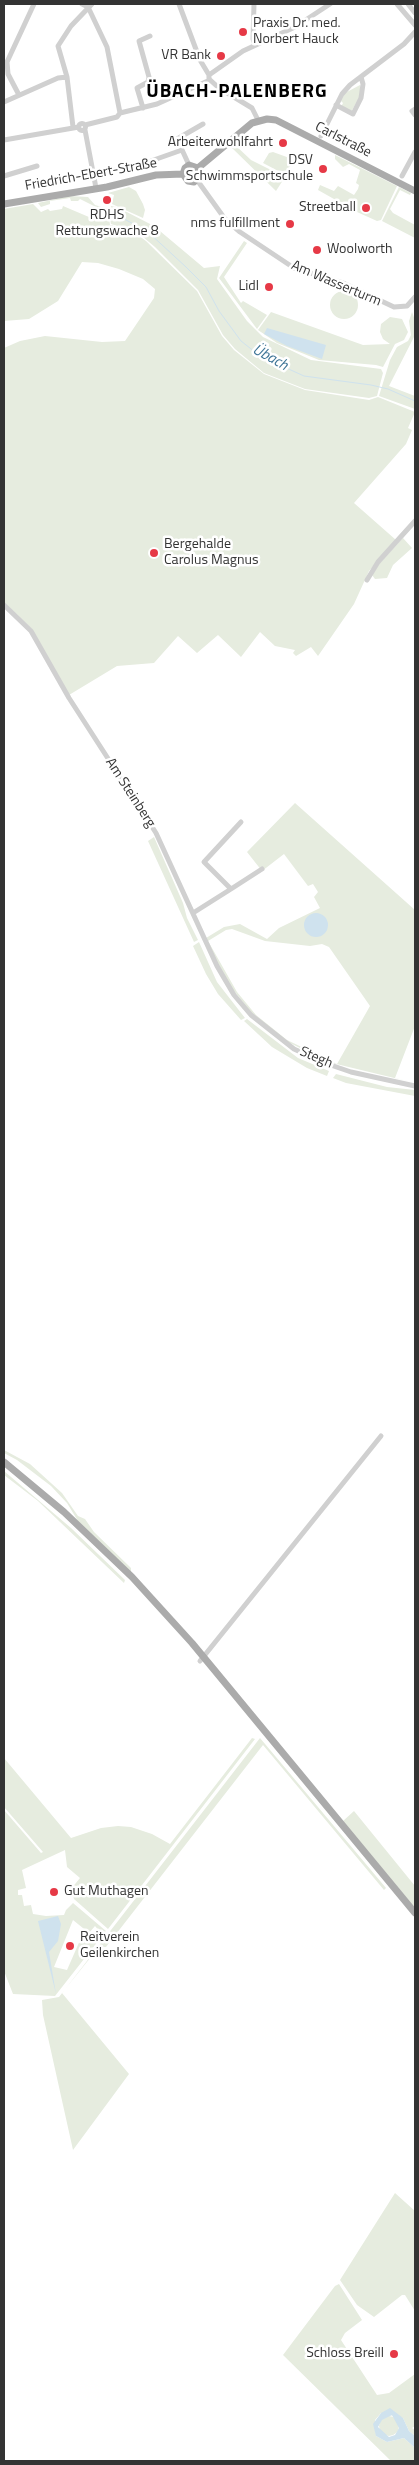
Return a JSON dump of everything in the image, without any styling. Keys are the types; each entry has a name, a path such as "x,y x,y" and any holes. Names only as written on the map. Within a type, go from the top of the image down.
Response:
{"main road":[{"path":"198,168 231,139 258,120"},
{"name":"Carlstraße","path":"258,120 276,120 415,191"},
{"path":"189,165 198,168 200,174 197,180 188,181 183,174 185,168 189,165"},
{"name":"Friedrich-Ebert-Straße","path":"4,204 96,188 156,175 183,174"},
{"path":"4,1462 64,1512 125,1570 415,1913"}],"street":[{"path":"19,95 6,68 6,56 34,4"},
{"path":"82,4 90,5"},
{"path":"179,4 200,60 210,78 219,88 252,108 258,120"},
{"path":"254,4 253,39 255,45"},
{"path":"85,128 117,117 120,113 157,104 210,78 227,61 255,45 295,27 330,4"},
{"path":"397,4 415,25"},
{"path":"408,4 415,13"},
{"path":"76,127 67,78 58,46 62,38 90,5"},
{"path":"90,5 107,47 120,113"},
{"path":"321,136 343,93 360,77 406,43 415,32"},
{"path":"143,108 137,88 148,82 149,77 139,41 150,36"},
{"path":"336,105 353,114 361,98 363,84 360,77"},
{"path":"4,102 58,78 67,78"},
{"path":"415,108 412,111 415,115"},
{"path":"4,140 76,127 82,124 85,128 96,188"},
{"path":"189,165 178,142 178,136 203,124"},
{"name":"Friedrich-Ebert-Straße","path":"94,175 148,162 182,150"},
{"path":"402,176 415,152"},
{"path":"4,176 37,166"},
{"name":"Am Wasserturm","path":"197,180 225,219 294,268 343,283 394,307 407,306 415,297"},
{"path":"367,580 378,562 415,521"},
{"name":"Am Steinberg","path":"4,605 31,632 69,698 156,833 211,954 234,995"},
{"path":"231,889 204,862 241,822"},
{"path":"193,913 262,869"},
{"name":"Stegh","path":"234,995 250,1015 268,1030 306,1055 351,1072 415,1086"},
{"path":"202,1659 381,1436"}],"shaded area":[{"path":"360,85 360,96 351,112 341,107 343,103 341,101 345,93"},
{"path":"234,144 251,160 285,177 276,191 231,147"},
{"path":"273,152 295,160 284,174 263,163 269,153"},
{"path":"335,155 397,186 381,220 377,221 357,212 318,190 320,185 334,191 338,186 354,195 358,189 359,185 356,183 360,170 349,164 343,167 335,159"},
{"path":"129,187 136,191 143,204 145,210 143,218 112,204 114,195 108,193"},
{"path":"399,187 411,193 410,195 400,190 390,209 393,213 415,225 415,238 382,221"},
{"path":"70,196 88,197 95,205 108,209 110,225 131,230 146,241 197,291 222,336 234,350 264,374 305,390 369,400 378,397 415,412 408,428 412,430 406,444 354,503 396,540 369,571 354,604 318,656 311,647 296,656 293,653 295,650 275,646 260,632 241,657 218,635 197,653 178,636 154,663 117,666 69,695 32,629 4,602 4,348 20,341 45,336 102,342 125,341 154,298 155,289 143,279 98,263 82,262 58,301 29,319 4,321 4,209 33,204 41,212 48,209 50,211 62,209 63,206 96,220 104,216 102,210 80,199 78,201 71,201 70,198 50,201 50,204 41,207 38,203"},
{"path":"111,206 117,207 154,226 204,268 220,266 217,279 247,321 263,337 311,360 381,369 383,373 377,396 369,398 305,389 264,373 235,349 223,335 198,290 155,247 137,232 111,224 109,214"},
{"path":"244,241 247,243 224,277 241,303 243,301 267,315 257,329 219,278"},
{"path":"344,291 354,295 358,305 354,315 344,319 334,315 330,305 334,295"},
{"path":"271,312 363,345 390,344 383,339 380,332 381,324 390,317 402,319 408,332 404,340 395,344 383,367 319,360 277,343 258,330"},
{"path":"412,312 415,320 415,335 389,386 415,396 415,409 379,396 390,360 397,347 408,341 411,335 409,321"},
{"path":"403,538 412,548 393,565 387,578 375,579 372,575 379,564"},
{"path":"295,803 415,910 415,1026 395,1078 415,1083 328,1062 284,1040 251,1012 230,986 216,962 206,938 224,927 240,924 267,939 279,928 320,908 314,897 318,892 313,884 308,886 284,854 262,871 247,852","holes":["232,929 265,941 310,946 322,944 329,947 370,1006 337,1064 287,1040 256,1015 237,992 208,941 226,930"]},
{"path":"154,837 198,940 194,942 148,841"},
{"path":"199,942 217,982 245,1018 241,1020 218,994 193,946"},
{"path":"247,1019 298,1058 329,1071 327,1076 307,1068 272,1047 244,1021"},
{"path":"336,1074 387,1087 415,1090 415,1096 346,1083 333,1078"},
{"path":"4,1450 30,1464 62,1493 78,1516 85,1519 94,1532 131,1568 131,1572 78,1521 67,1503 51,1486 17,1460 4,1453"},
{"path":"4,1471 71,1528 125,1580 124,1583 38,1501 4,1475"},
{"path":"252,1738 255,1739 108,1929 74,1899 71,1889 80,1878 67,1867 65,1850 22,1870 26,1888 18,1890 18,1895 22,1895 24,1906 31,1905 33,1914 46,1916 64,1915 73,1903 106,1931 55,1996 13,1994 4,1971 4,1810 41,1853 43,1852 4,1807 4,1758 71,1838 101,1828 118,1826 131,1827 152,1834 170,1844","holes":["73,1920 89,1933 95,1926 100,1932 94,1940 84,1931 83,1939 81,1938 67,1970 54,1967"]},
{"path":"260,1738 386,1888 384,1890 263,1745 106,1947 99,1947 65,1989"},
{"path":"354,1811 415,1886 415,1908 343,1821"},
{"path":"62,1993 129,2074 73,2150 43,2015 42,2000 59,1997"},
{"path":"395,2193 415,2211 415,2311 405,2295 402,2295 374,2317 357,2305 340,2280"},
{"path":"339,2284 362,2320 345,2333 341,2340 377,2395 389,2393 415,2374 415,2426 412,2428 415,2430 415,2436 409,2431 403,2418 381,2413 375,2420 376,2436 387,2442 404,2438 415,2448 415,2461 391,2461 283,2355 335,2286"},
{"path":"389,2416 396,2419 399,2426 396,2433 389,2436 382,2433 379,2426 382,2419"}],"water":[{"path":"267,328 326,345 322,359 287,346 264,334"},
{"path":"316,913 324,917 328,925 324,933 316,937 308,933 304,925 308,917"},
{"path":"58,1916 61,1924 58,1941 49,1952 56,1994 38,1921"},
{"path":"390,2408 403,2418 409,2431 415,2436 415,2448 404,2438 387,2442 376,2436 373,2424 381,2413","holes":["392,2415 399,2428 395,2435 389,2437 378,2427 382,2420"]}],"waterway":[{"name":"Übach","path":"117,215 148,232 186,267 206,287 219,311 241,341 260,356 304,376 371,385 388,389 415,401"}],"place":[{"name":"Praxis Dr. med. Norbert Hauck","path":"243,32"},
{"name":"VR Bank","path":"221,56"},
{"name":"Arbeiterwohlfahrt","path":"283,143"},
{"name":"DSV Schwimmsportschule","path":"323,169"},
{"name":"RDHS Rettungswache 8","path":"107,200"},
{"name":"Streetball","path":"366,208"},
{"name":"nms fulfillment","path":"290,224"},
{"name":"Woolworth","path":"317,250"},
{"name":"Lidl","path":"269,287"},
{"name":"Bergehalde Carolus Magnus","path":"154,553"},
{"name":"Gut Muthagen","path":"54,1892"},
{"name":"Reitverein Geilenkirchen","path":"70,1946"},
{"name":"Schloss Breill","path":"394,2354"}],"district":[{"name":"ÜBACH-PALENBERG","path":"237,92"}]}
